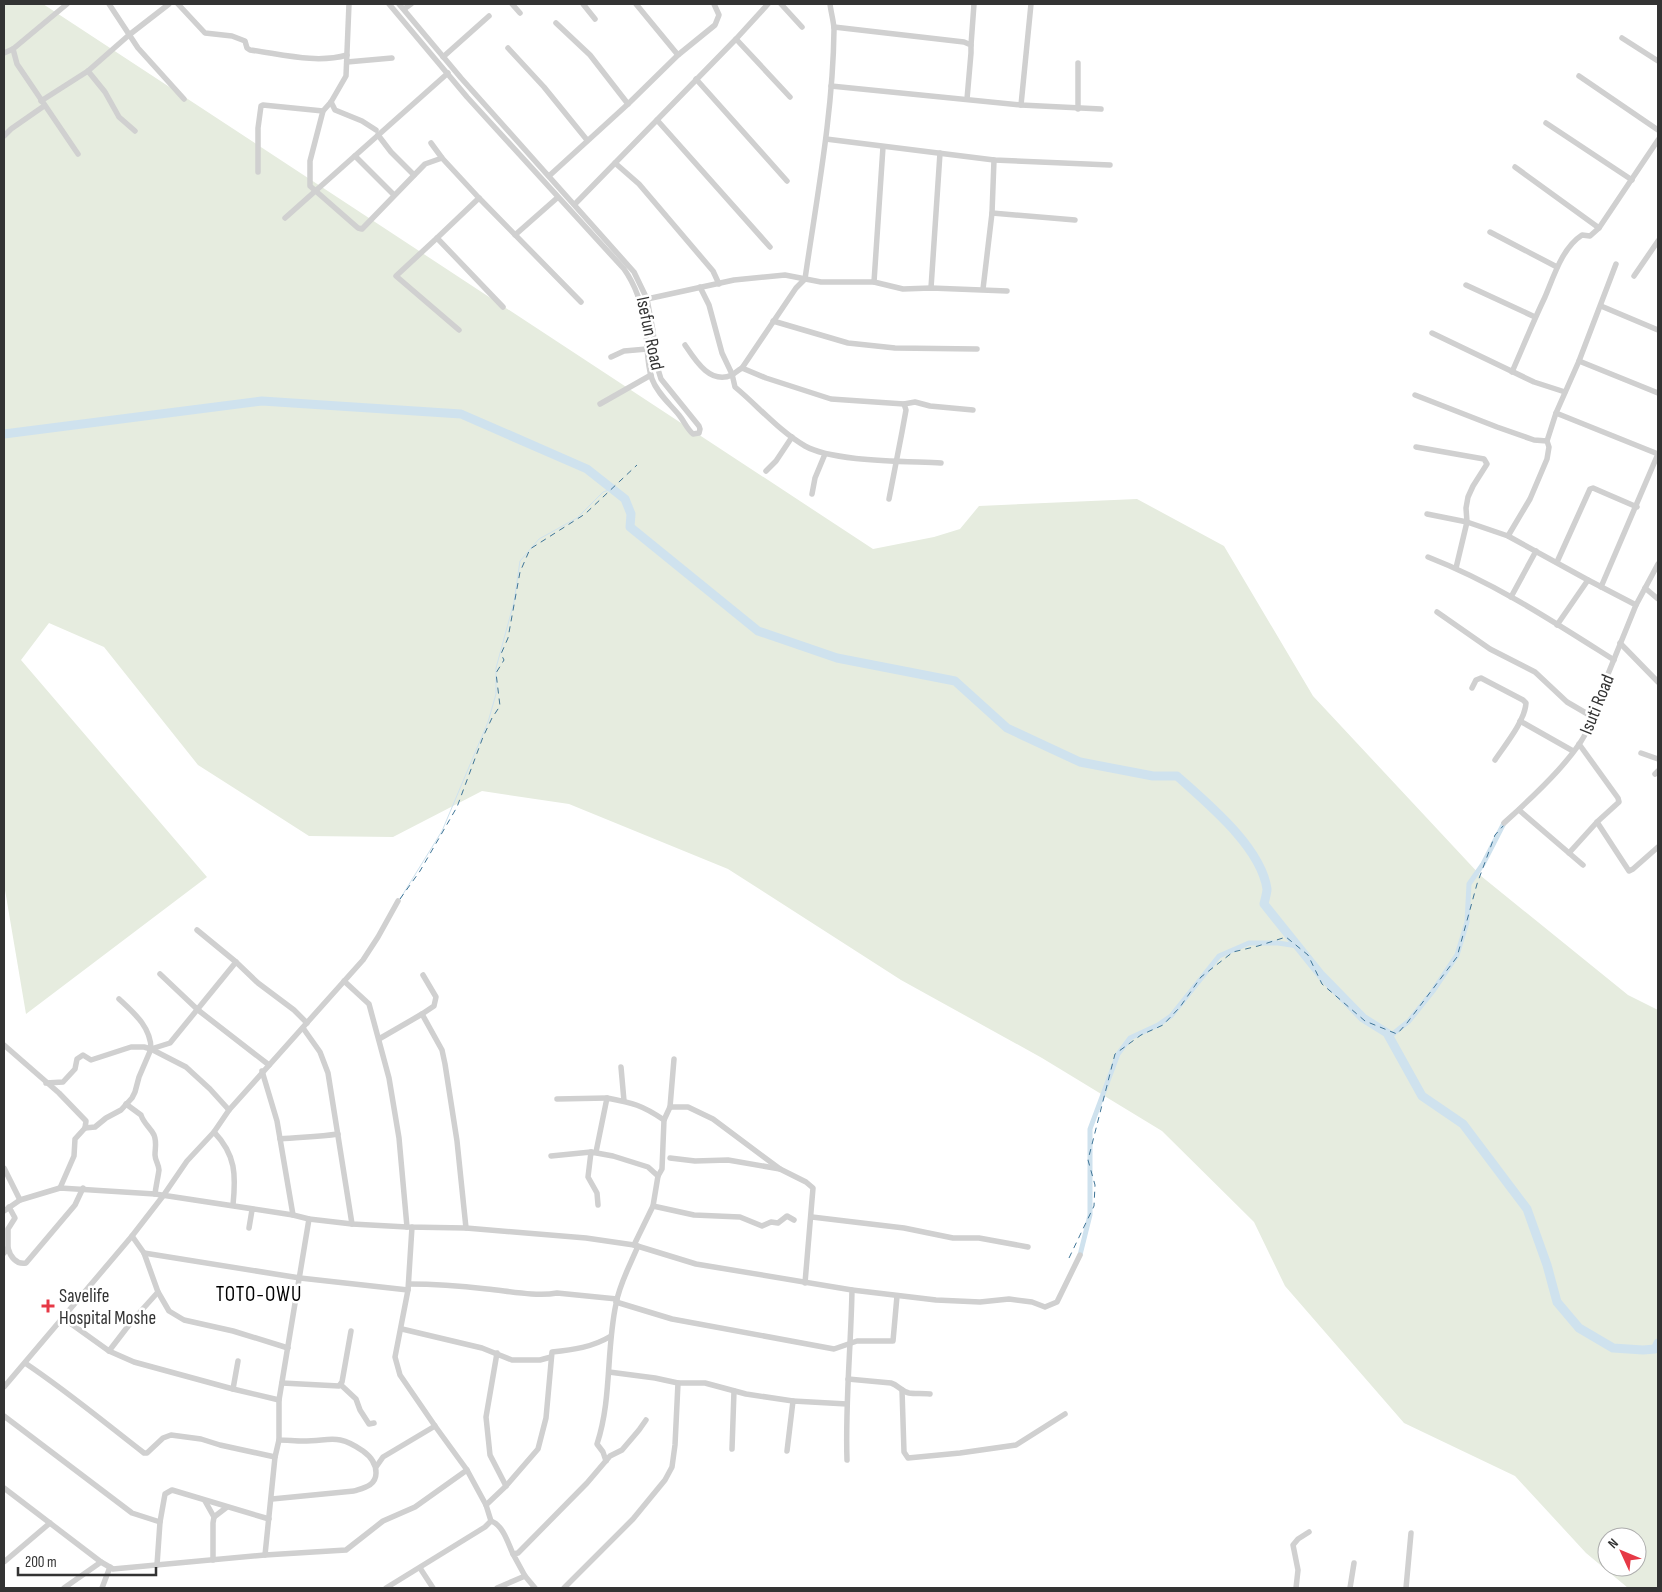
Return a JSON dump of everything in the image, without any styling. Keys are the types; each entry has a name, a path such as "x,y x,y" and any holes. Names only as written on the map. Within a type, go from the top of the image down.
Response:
{"street":[{"path":"4,53 13,49 67,4"},
{"path":"110,4 138,48 184,99"},
{"path":"4,136 42,103 88,71 129,35 169,4"},
{"path":"178,4 201,30 206,33 238,38 245,41 247,48 250,50 322,59 347,55"},
{"path":"348,4 346,76 331,102 323,111 310,161 310,186 358,228 362,229 424,164 442,158"},
{"name":"Isefun Road","path":"389,4 557,198 624,268 638,295 645,325 651,375 657,389 685,423 688,430 696,434 698,433 699,426 661,380 657,366 647,299 634,272 399,4"},
{"path":"404,9 411,4"},
{"path":"512,4 520,13"},
{"path":"583,4 595,19"},
{"path":"636,4 678,55"},
{"path":"548,176 628,104 678,55 714,25 719,15 714,4"},
{"path":"575,204 768,4"},
{"path":"781,4 802,26"},
{"path":"685,344 708,373 715,376 732,374 742,368 773,320 805,278 826,140 832,86 834,27 830,4"},
{"path":"967,98 974,4"},
{"path":"1021,105 1031,4"},
{"path":"443,56 489,16"},
{"path":"556,23 590,55 628,104"},
{"path":"834,27 964,42 971,45"},
{"path":"1622,38 1658,61"},
{"path":"736,39 790,97"},
{"path":"508,48 544,87 587,140"},
{"path":"13,49 17,64 78,154"},
{"path":"347,62 392,58"},
{"path":"1078,64 1078,108"},
{"path":"88,71 105,92 119,117 135,131"},
{"path":"285,218 355,156 377,132 448,73"},
{"path":"1580,76 1658,130"},
{"path":"696,79 787,181"},
{"path":"832,86 967,98 1021,105 1100,109"},
{"path":"331,102 335,110 362,121 377,132 391,152 414,175"},
{"path":"258,172 258,128 261,106 323,111"},
{"path":"657,120 770,247"},
{"path":"1546,123 1632,180"},
{"path":"826,140 994,160 1110,165"},
{"path":"1512,372 1557,267 1579,237 1582,235 1590,236 1599,228 1658,140"},
{"path":"431,143 478,198 580,302"},
{"path":"874,282 883,147"},
{"path":"931,288 940,153"},
{"path":"355,156 394,195"},
{"path":"983,290 992,213 994,160"},
{"path":"615,163 639,184 713,271 719,284"},
{"path":"1515,167 1599,228"},
{"path":"459,330 396,276 478,198"},
{"path":"515,235 557,198"},
{"path":"992,213 1075,220"},
{"path":"1490,232 1557,267"},
{"path":"437,238 502,307"},
{"path":"600,243 606,239"},
{"path":"1634,276 1658,241"},
{"path":"1508,536 1530,499 1547,459 1549,447 1547,442 1556,412 1579,361 1616,264"},
{"path":"647,299 734,280 785,275 820,282 874,282 904,289 931,288 967,291 1007,291"},
{"path":"1466,284 1535,317"},
{"path":"700,287 709,305 722,353 732,374 735,387 792,437 807,447 825,454 941,463"},
{"path":"1601,306 1658,330"},
{"path":"773,320 848,343 895,348 978,349"},
{"path":"1432,333 1534,382 1564,392"},
{"path":"611,357 624,351 647,349"},
{"path":"1579,361 1658,393"},
{"path":"742,368 766,378 831,399 904,404 915,402 930,406 974,410"},
{"path":"600,404 651,375"},
{"path":"1415,395 1497,427 1534,440 1547,442"},
{"path":"889,499 906,410 904,404"},
{"path":"1556,412 1658,454 1637,507 1601,587"},
{"path":"766,471 776,461 792,437"},
{"path":"1416,447 1460,454 1486,461 1485,468 1472,486 1468,498 1466,508 1467,522 1456,568"},
{"path":"812,494 815,478 825,454"},
{"path":"1557,562 1590,489 1593,488 1637,507"},
{"path":"1427,514 1467,522 1508,536 1636,605"},
{"path":"1512,597 1536,551"},
{"path":"1428,557 1456,568 1512,597 1614,660"},
{"name":"Isuti Road","path":"1504,822 1547,784 1579,744 1591,722 1591,716 1636,605 1658,564"},
{"path":"1557,625 1588,580"},
{"path":"1645,588 1658,599"},
{"path":"1437,612 1490,649 1535,672 1567,702 1591,716"},
{"path":"1620,643 1658,682"},
{"path":"1472,688 1476,680 1481,678 1524,701 1526,708 1520,721 1495,760"},
{"path":"1520,721 1573,751"},
{"path":"1569,853 1597,822 1619,802 1579,744"},
{"path":"1640,753 1658,759"},
{"path":"1519,810 1583,865"},
{"path":"1597,822 1629,871 1658,847"},
{"path":"4,1387 132,1236 187,1161 214,1132 229,1110 363,960 398,901"},
{"path":"197,930 258,983 294,1010 320,1052 328,1073 352,1224"},
{"path":"151,1049 170,1043 236,962"},
{"path":"160,974 198,1010 268,1065"},
{"path":"379,1039 434,1006 436,997 423,975"},
{"path":"344,981 368,1004 389,1078 399,1138 410,1227 409,1287 395,1357 397,1367 435,1426 467,1470 486,1505 491,1521 501,1530 525,1576 535,1588"},
{"path":"85,1128 95,1127 106,1118 121,1110 135,1092 151,1049 148,1031 134,1013 119,999"},
{"path":"422,1014 442,1050 445,1064 457,1141 466,1228"},
{"path":"4,1045 59,1093 86,1121 85,1128 75,1139 74,1156 60,1188"},
{"path":"59,1093 63,1082 74,1069 77,1059 83,1055 91,1060 131,1047 144,1047 186,1068 210,1089 229,1110"},
{"path":"606,1461 603,1452 597,1444 602,1430 616,1300 653,1206 658,1176 662,1169 664,1120 670,1107 674,1059"},
{"path":"621,1067 624,1102"},
{"path":"262,1071 280,1140 293,1215"},
{"path":"46,1083 63,1082"},
{"path":"557,1099 607,1098 647,1108 664,1120"},
{"path":"598,1205 597,1193 588,1177 607,1098"},
{"path":"126,1104 141,1115 143,1122 154,1135 155,1155 159,1171 156,1176 155,1194"},
{"path":"670,1107 688,1107 713,1119 780,1170 806,1182 813,1188 805,1283"},
{"path":"214,1132 228,1149 232,1160 235,1182 233,1205"},
{"path":"280,1140 300,1136 312,1138 338,1134"},
{"path":"551,1156 593,1152 648,1167 658,1176"},
{"path":"670,1158 695,1161 728,1160 780,1170"},
{"path":"4,1168 20,1200"},
{"path":"4,1211 20,1200 60,1188 155,1194 293,1215 309,1220 410,1227 466,1228 586,1238 636,1246 696,1264 852,1290 897,1296 980,1302 1009,1299 1032,1302 1043,1306 1051,1306 1057,1302 1080,1255"},
{"path":"9,1207 15,1218 8,1229 6,1250 17,1262 21,1264 26,1263 75,1205 83,1188"},
{"path":"653,1206 694,1215 740,1217 762,1226 770,1222 778,1223 787,1216 794,1220"},
{"path":"249,1228 252,1210"},
{"path":"812,1217 904,1228 953,1238 979,1238 1028,1247"},
{"path":"265,1555 275,1457 279,1440 279,1400 309,1220"},
{"path":"132,1236 144,1253 158,1292 169,1311 184,1320 233,1331 288,1348"},
{"path":"144,1253 300,1278 409,1287 443,1284 508,1291 557,1293 616,1300 672,1319 834,1349 857,1341 893,1341 897,1296"},
{"path":"846,1460 852,1290"},
{"path":"109,1351 158,1292"},
{"path":"63,1318 109,1351 134,1362 233,1390 279,1400"},
{"path":"402,1329 482,1348 512,1360 540,1360 551,1357"},
{"path":"341,1385 351,1330"},
{"path":"486,1505 506,1486 534,1454 541,1443 546,1418 552,1352 580,1349 602,1342 611,1336"},
{"path":"496,1354 486,1417 490,1455 506,1486"},
{"path":"233,1390 238,1360"},
{"path":"25,1363 57,1384 144,1453 150,1451 163,1438 171,1435 201,1439 275,1457"},
{"path":"609,1372 678,1383 705,1383 734,1391 793,1401 847,1404"},
{"path":"848,1379 897,1384 908,1393 930,1394"},
{"path":"282,1383 341,1385"},
{"path":"564,1588 632,1519 665,1480 672,1467 675,1445 678,1383"},
{"path":"341,1385 356,1400 369,1424 374,1423"},
{"path":"902,1390 904,1452 908,1458 1016,1445 1065,1414"},
{"path":"732,1449 734,1391"},
{"path":"787,1451 793,1401"},
{"path":"4,1416 132,1513 160,1522"},
{"path":"513,1554 525,1546 587,1484 610,1456 622,1450 646,1420"},
{"path":"376,1468 383,1457 435,1426"},
{"path":"272,1499 336,1493 365,1488 376,1478 376,1468 370,1456 351,1442 340,1438 304,1441 279,1440"},
{"path":"370,1456 383,1457"},
{"path":"5,1490 113,1569 265,1555 346,1550 384,1521 415,1507 467,1470"},
{"path":"157,1565 160,1522 168,1491 172,1490 269,1519"},
{"path":"205,1501 214,1517"},
{"path":"213,1560 212,1523 214,1517 227,1508"},
{"path":"386,1588 485,1527 491,1521"},
{"path":"4,1562 50,1523"},
{"path":"1296,1588 1298,1570 1293,1545 1298,1539 1309,1532"},
{"path":"1406,1588 1411,1533"},
{"path":"64,1588 101,1562"},
{"path":"1350,1588 1354,1563"},
{"path":"102,1588 110,1568"},
{"path":"420,1568 433,1588"},
{"path":"497,1588 525,1576"}],"shaded area":[{"path":"4,4 43,4 873,549 934,537 960,529 979,506 1137,499 1224,546 1313,696 1481,876 1628,995 1658,1010 1658,1588 1628,1588 1615,1577 1647,1577 1647,1527 1597,1527 1597,1562 1586,1553 1515,1476 1404,1423 1285,1286 1254,1222 1162,1131 1042,1058 901,980 728,869 569,804 482,791 393,837 309,836 198,765 104,647 49,623 21,660 207,877 26,1014 4,884"}],"waterway":[{"path":"4,434 262,401 461,414 587,469 625,499 631,514 630,527 758,631 837,658 955,681 1007,728 1080,762 1153,776 1177,776 1231,827 1255,857 1263,873 1267,889 1264,904 1321,975 1363,1018 1387,1033 1422,1096 1463,1124 1527,1209 1547,1265 1557,1302 1579,1328 1613,1348 1655,1349 1658,1343"},
{"path":"400,899 442,831 488,722 496,694 496,668 514,602 520,561 539,539 577,518 603,492 612,489"},
{"path":"1389,1037 1409,1021 1433,991 1457,955 1467,922 1469,884 1483,864 1504,823"},
{"path":"1080,1255 1090,1215 1090,1129 1118,1054 1130,1038 1158,1025 1171,1016 1219,956 1249,943 1278,943 1298,946"}],"ferry route":[{"path":"400,899 420,871 457,807 483,737 500,706 496,673 504,660 501,654 508,638 520,572 530,549 585,514 637,465"},
{"path":"1069,1258 1094,1206 1095,1185 1088,1160 1115,1054 1141,1035 1163,1025 1180,1007 1201,977 1233,952 1286,937 1308,955 1322,984 1365,1021 1397,1034 1457,957 1477,884 1495,835 1504,825"}],"place":[{"name":"Savelife Hospital Moshe","path":"48,1306"}],"district":[{"name":"TOTO-OWU","path":"259,1294"}]}
